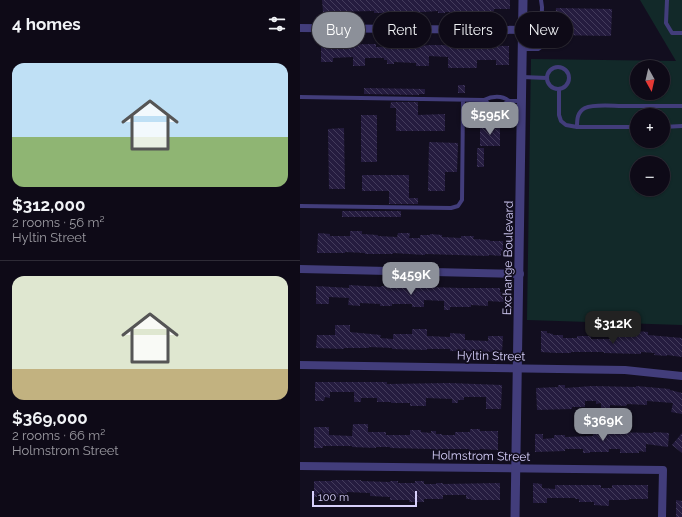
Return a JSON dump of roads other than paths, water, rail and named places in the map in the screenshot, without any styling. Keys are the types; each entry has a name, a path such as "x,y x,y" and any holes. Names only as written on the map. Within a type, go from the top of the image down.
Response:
{"street":[{"name":"Exchange Boulevard","path":"523,0 523,12"},
{"path":"300,28 515,30"},
{"name":"Exchange Boulevard","path":"515,517 523,49"},
{"path":"300,269 520,274"},
{"name":"Hyltin Street","path":"300,365 625,370 682,376"},
{"name":"Holmstrom Street","path":"300,466 662,470 662,517"}],"lane":[{"path":"523,49 538,49 542,47 541,0"},
{"path":"667,0 666,23 672,33 682,33"},
{"path":"560,67 567,70 570,77 568,84 562,89 555,89 549,85 547,78 550,71 560,67"},
{"path":"522,77 547,78"},
{"path":"559,89 559,115 561,121 566,125 577,127 630,127"},
{"path":"300,97 484,100 489,104 504,104 509,101 522,101"},
{"path":"300,206 451,208 458,206 462,200 463,100"},
{"path":"577,127 578,117 584,108 611,106 682,106"},
{"path":"670,127 682,126"}]}
